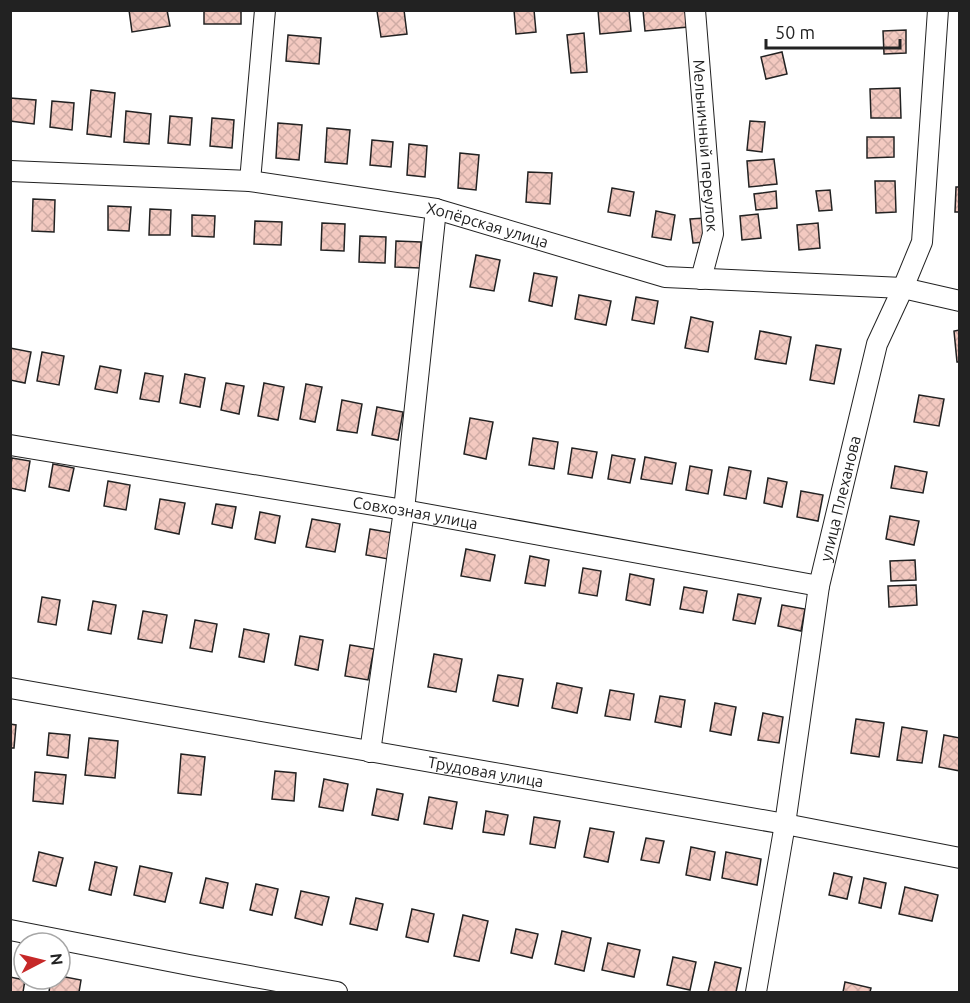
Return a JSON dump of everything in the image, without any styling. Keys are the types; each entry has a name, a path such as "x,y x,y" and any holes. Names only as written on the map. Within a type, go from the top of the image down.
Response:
{"street":[{"path":"250,181 265,10"},
{"name":"Мельничный переулок","path":"695,10 713,234 701,279"},
{"name":"улица Плеханова","path":"756,993 785,824 819,586 878,344 922,242 938,10"},
{"name":"Хопёрская улица","path":"10,171 250,181 436,209 665,277 903,288 960,301"},
{"path":"370,752 404,510 436,209"},
{"name":"Совхозная улица","path":"10,445 404,510 819,586"},
{"name":"Трудовая улица","path":"10,688 785,824 960,858"},
{"path":"10,930 337,993"}],"building":[{"path":"129,10 167,10 170,26 132,32"},
{"path":"204,10 241,10 241,24 204,24"},
{"path":"404,10 407,34 381,37 377,11"},
{"path":"514,10 534,10 536,32 516,34"},
{"path":"598,10 629,10 631,31 600,34"},
{"path":"643,10 687,10 688,27 645,31"},
{"path":"906,30 906,53 884,54 883,31"},
{"path":"584,33 587,72 571,73 567,35"},
{"path":"288,35 321,38 319,64 286,61"},
{"path":"782,52 787,74 766,79 761,57"},
{"path":"900,88 901,118 871,118 870,89"},
{"path":"91,90 115,93 111,137 87,134"},
{"path":"10,98 36,100 34,124 10,121"},
{"path":"52,101 74,103 72,130 50,127"},
{"path":"126,111 151,114 149,144 124,142"},
{"path":"170,116 192,118 190,145 168,143"},
{"path":"212,118 234,120 232,148 210,146"},
{"path":"750,121 765,122 762,152 747,150"},
{"path":"278,123 302,125 299,160 276,158"},
{"path":"327,128 350,130 347,164 325,162"},
{"path":"867,137 894,137 894,157 867,158"},
{"path":"372,140 393,142 391,167 370,165"},
{"path":"409,144 427,146 425,177 407,175"},
{"path":"460,153 479,155 476,190 458,188"},
{"path":"774,159 777,184 749,187 747,161"},
{"path":"528,172 552,173 550,204 526,202"},
{"path":"875,181 895,181 896,212 876,213"},
{"path":"956,187 960,187 960,212 955,212"},
{"path":"612,188 634,192 630,216 608,212"},
{"path":"830,190 832,210 819,211 816,191"},
{"path":"776,191 777,208 756,210 754,194"},
{"path":"33,199 55,200 54,232 32,231"},
{"path":"108,206 131,207 129,231 108,230"},
{"path":"150,209 171,210 170,235 149,235"},
{"path":"656,211 675,215 671,240 652,237"},
{"path":"758,214 761,238 742,240 740,216"},
{"path":"192,215 215,216 214,237 192,236"},
{"path":"705,218 707,242 693,243 690,219"},
{"path":"255,221 282,222 281,245 254,244"},
{"path":"322,223 345,224 344,251 321,250"},
{"path":"818,223 820,248 799,250 797,225"},
{"path":"360,236 386,237 385,263 359,262"},
{"path":"396,241 421,242 420,268 395,267"},
{"path":"476,255 500,260 494,291 470,287"},
{"path":"534,273 557,277 552,306 529,301"},
{"path":"579,295 611,301 606,325 575,319"},
{"path":"636,297 658,301 654,324 632,320"},
{"path":"691,317 713,322 708,352 685,348"},
{"path":"960,330 960,362 957,362 954,331"},
{"path":"760,331 791,337 786,364 755,359"},
{"path":"816,345 841,349 834,384 810,380"},
{"path":"10,348 31,352 25,383 10,380"},
{"path":"42,352 64,356 59,385 37,381"},
{"path":"100,366 121,370 117,393 95,389"},
{"path":"145,373 163,376 159,402 140,399"},
{"path":"185,374 205,378 200,407 180,403"},
{"path":"226,383 244,386 239,414 221,410"},
{"path":"264,383 284,387 278,420 258,416"},
{"path":"306,384 322,387 315,422 300,419"},
{"path":"919,395 944,399 939,426 914,422"},
{"path":"342,400 362,404 357,433 337,430"},
{"path":"377,407 403,412 398,440 372,435"},
{"path":"470,418 493,422 486,459 464,454"},
{"path":"533,438 558,442 554,469 529,465"},
{"path":"572,448 597,452 592,478 568,474"},
{"path":"612,455 635,459 630,483 608,479"},
{"path":"645,457 676,463 672,484 641,479"},
{"path":"12,458 30,461 25,491 10,488"},
{"path":"53,464 74,468 69,491 49,487"},
{"path":"690,466 712,470 708,494 686,490"},
{"path":"895,466 927,472 923,493 891,488"},
{"path":"729,467 751,471 746,499 724,495"},
{"path":"768,478 787,482 782,507 764,503"},
{"path":"108,481 130,485 126,510 104,506"},
{"path":"801,491 823,495 818,521 797,517"},
{"path":"160,499 185,503 179,534 155,529"},
{"path":"216,504 236,507 232,528 212,524"},
{"path":"260,512 280,516 275,543 255,539"},
{"path":"890,516 919,521 914,545 886,539"},
{"path":"312,519 340,524 335,552 306,547"},
{"path":"370,529 393,533 388,559 366,555"},
{"path":"466,549 495,555 490,581 461,576"},
{"path":"530,556 549,560 545,586 525,583"},
{"path":"915,560 916,580 891,581 890,561"},
{"path":"583,568 601,571 597,596 579,593"},
{"path":"630,574 654,579 650,605 626,600"},
{"path":"916,585 917,605 889,607 888,586"},
{"path":"684,587 707,591 703,613 680,609"},
{"path":"738,594 761,598 755,624 733,620"},
{"path":"42,597 60,600 56,625 38,622"},
{"path":"93,601 116,605 111,634 88,630"},
{"path":"782,605 805,609 801,631 778,626"},
{"path":"143,611 167,615 162,643 138,639"},
{"path":"195,620 217,624 212,652 190,648"},
{"path":"244,629 269,634 264,662 239,657"},
{"path":"300,636 323,640 318,670 295,665"},
{"path":"350,645 374,649 368,680 345,676"},
{"path":"434,654 462,659 456,692 428,687"},
{"path":"498,675 523,679 518,706 493,701"},
{"path":"557,683 582,688 577,713 552,708"},
{"path":"610,690 634,694 630,720 605,716"},
{"path":"660,696 685,700 681,727 655,722"},
{"path":"715,703 736,707 731,735 710,731"},
{"path":"763,713 783,717 779,743 758,740"},
{"path":"856,719 884,723 879,757 851,753"},
{"path":"10,724 16,725 14,748 10,748"},
{"path":"902,727 927,731 922,763 897,760"},
{"path":"49,733 70,735 68,758 47,755"},
{"path":"944,735 960,738 960,771 939,767"},
{"path":"89,738 118,741 115,778 85,775"},
{"path":"181,754 205,757 201,795 178,793"},
{"path":"275,771 296,773 294,801 272,799"},
{"path":"35,772 66,775 63,804 33,801"},
{"path":"324,779 348,784 343,811 319,807"},
{"path":"377,789 403,794 398,820 372,815"},
{"path":"429,797 457,802 452,829 424,824"},
{"path":"486,811 508,815 504,835 483,832"},
{"path":"534,817 560,821 555,848 530,844"},
{"path":"590,828 614,832 608,862 584,857"},
{"path":"646,838 664,841 659,863 641,860"},
{"path":"691,847 715,852 710,880 686,875"},
{"path":"39,852 63,858 56,886 33,881"},
{"path":"726,852 761,859 757,885 722,878"},
{"path":"95,862 117,867 111,895 89,890"},
{"path":"140,866 172,873 165,902 134,895"},
{"path":"834,873 852,877 847,899 829,895"},
{"path":"206,878 228,883 223,908 200,903"},
{"path":"864,878 886,883 881,908 859,903"},
{"path":"256,884 278,889 272,915 250,910"},
{"path":"905,887 938,895 932,921 899,914"},
{"path":"301,891 329,897 322,925 295,918"},
{"path":"356,898 383,904 377,930 350,924"},
{"path":"412,909 434,914 428,942 406,937"},
{"path":"463,915 488,921 479,961 454,956"},
{"path":"516,929 538,934 532,958 511,953"},
{"path":"562,931 591,938 584,971 555,964"},
{"path":"608,943 640,950 634,977 602,970"},
{"path":"673,957 696,962 690,990 667,985"},
{"path":"715,962 741,968 736,992 708,992"},
{"path":"10,977 12,977 12,991 23,991 10,992"},
{"path":"72,978 81,980 79,992 49,992 72,991"},
{"path":"845,982 871,988 870,992 843,992"}]}
